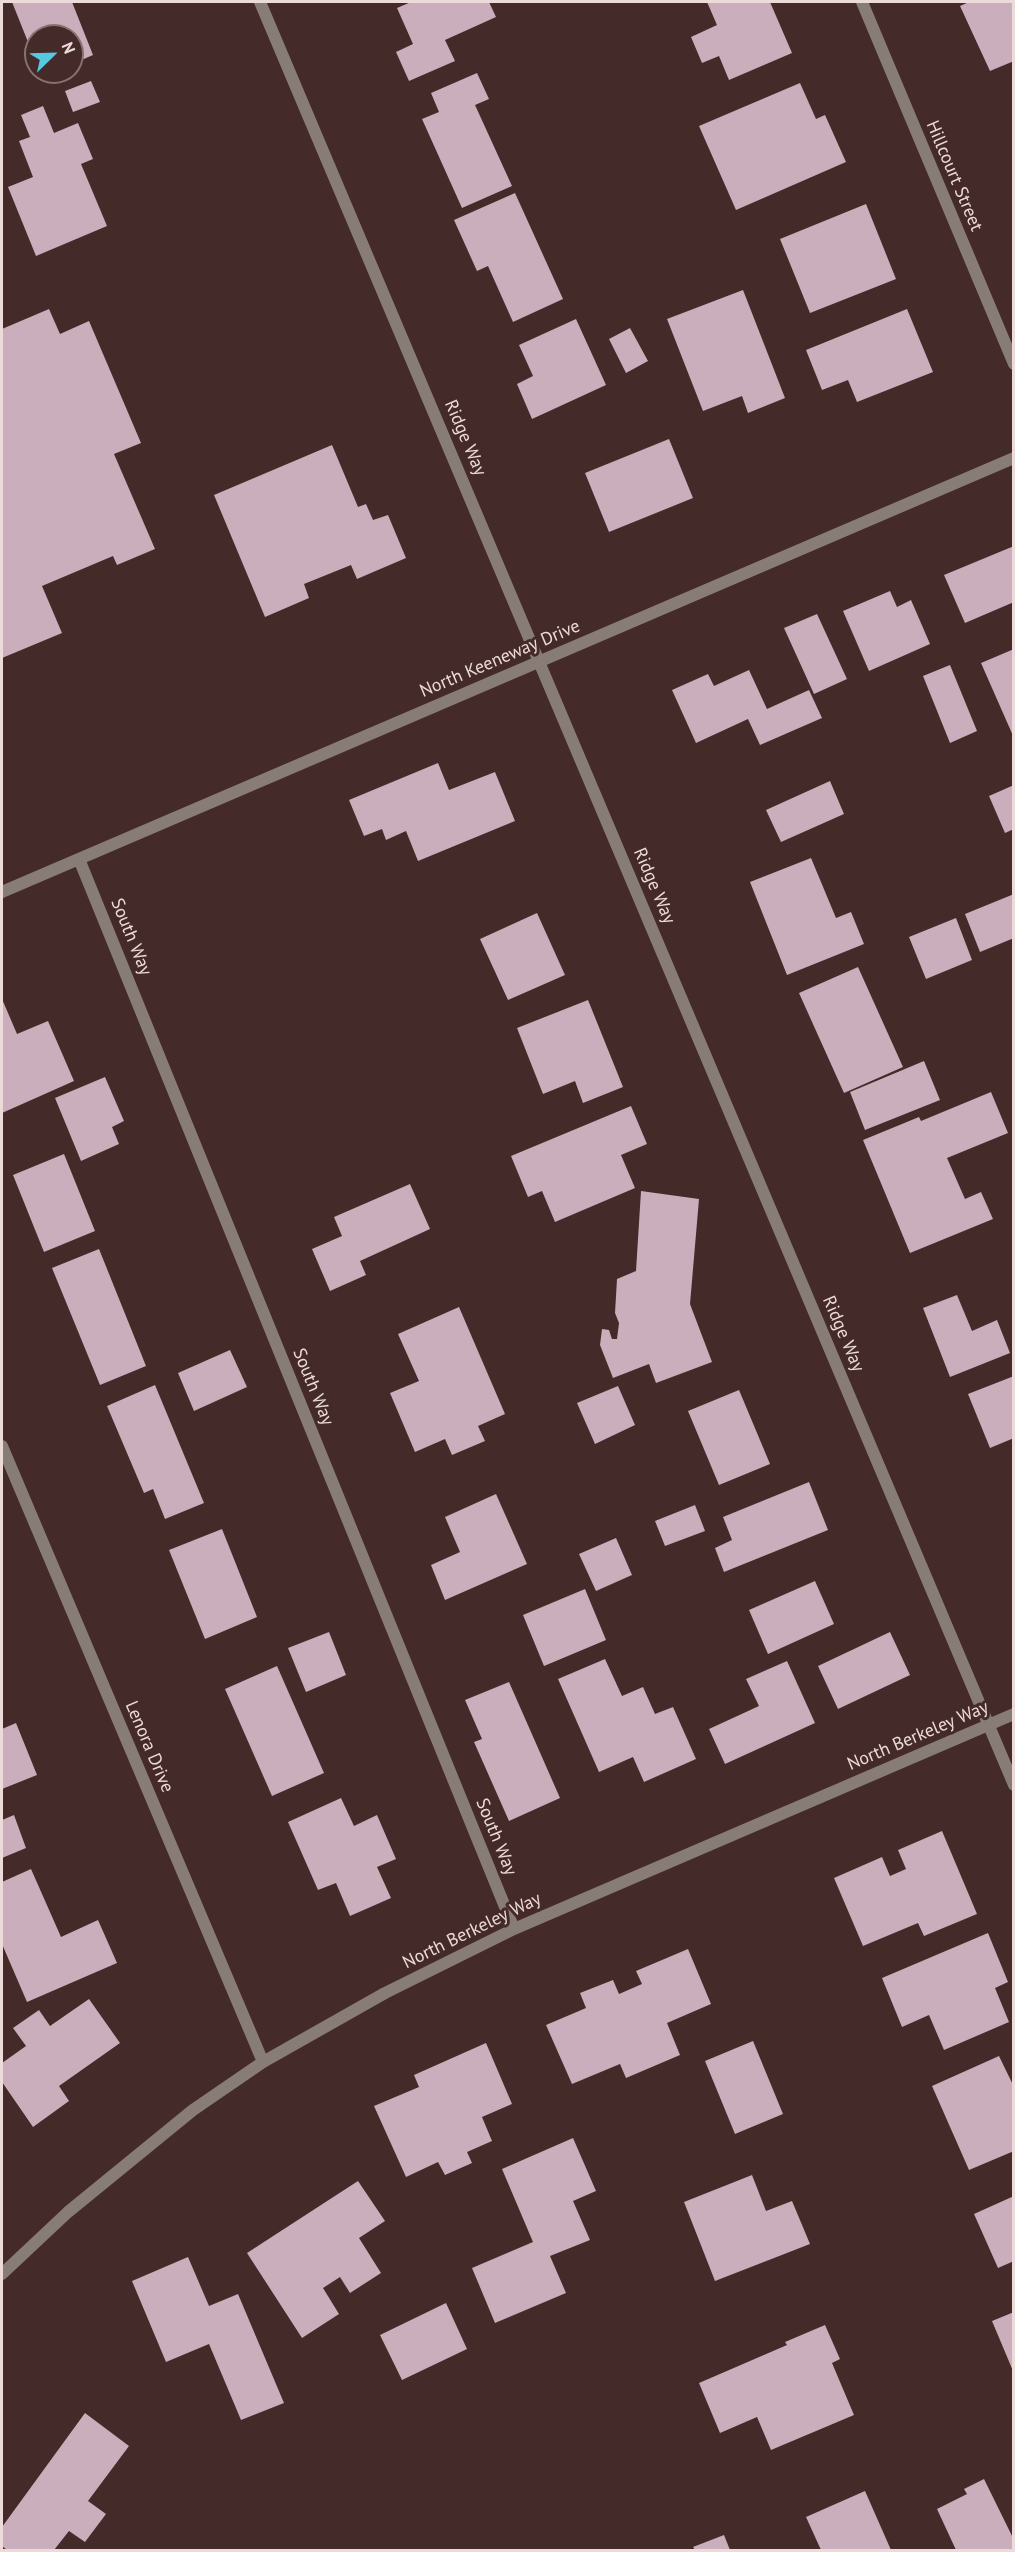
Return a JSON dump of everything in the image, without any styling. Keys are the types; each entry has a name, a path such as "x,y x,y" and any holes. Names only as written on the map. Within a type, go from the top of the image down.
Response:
{"street":[{"name":"Ridge Way","path":"260,2 1014,1785"},
{"name":"Hillcourt Street","path":"862,2 1014,364"},
{"name":"North Keeneway Drive","path":"2,892 1014,458"},
{"name":"South Way","path":"80,859 514,1929"},
{"name":"Lenora Drive","path":"2,1446 263,2062"},
{"name":"North Berkeley Way","path":"2,2274 68,2212 193,2110 263,2062 385,1993 514,1929 1014,1714"}],"building":[{"path":"12,2 72,2 81,24 24,24 24,32"},
{"path":"411,2 489,2 496,17 445,40 455,61 409,81 396,52 413,44 397,8"},
{"path":"707,2 770,2 792,53 729,80 719,56 702,63 691,37 717,25"},
{"path":"969,2 1014,2 1014,61 990,71 960,6"},
{"path":"84,32 93,55 84,59"},
{"path":"477,73 489,99 475,105 512,186 462,208 422,119 439,112 431,93"},
{"path":"91,81 100,102 73,112 65,91"},
{"path":"800,83 816,119 825,115 846,162 736,210 699,126"},
{"path":"43,106 54,133 78,123 93,159 81,164 107,226 36,256 8,187 33,177 19,141 30,137 21,115"},
{"path":"515,193 563,299 513,322 488,266 477,271 454,220"},
{"path":"866,204 896,279 810,313 780,239"},
{"path":"743,290 785,398 748,413 742,396 703,411 667,319"},
{"path":"49,309 60,334 89,321 141,443 114,454 155,549 117,565 113,556 42,586 62,633 2,658 2,329"},
{"path":"907,309 933,372 857,402 848,380 822,390 806,350"},
{"path":"576,319 606,385 532,419 517,384 533,376 519,345"},
{"path":"630,328 648,361 626,373 609,339"},
{"path":"669,439 693,498 609,532 585,473"},
{"path":"332,445 358,507 366,504 373,520 388,515 406,558 357,579 351,565 304,584 309,598 265,617 214,495"},
{"path":"1014,546 1014,602 965,623 944,575"},
{"path":"890,591 897,607 911,600 930,644 869,671 843,611"},
{"path":"817,614 847,679 814,694 784,628"},
{"path":"1014,649 1014,738 981,663"},
{"path":"950,665 977,731 950,743 923,676"},
{"path":"749,670 767,709 809,690 822,718 760,745 748,719 696,743 672,690 708,674 714,686"},
{"path":"438,763 449,790 495,772 515,821 418,861 406,831 386,840 382,829 364,836 349,800"},
{"path":"830,781 844,814 781,842 766,810"},
{"path":"1014,785 1014,829 1005,833 989,796"},
{"path":"811,858 836,918 851,912 864,944 787,975 750,882"},
{"path":"1014,894 1014,938 980,952 965,914"},
{"path":"537,913 565,975 508,1000 480,939"},
{"path":"956,918 972,960 926,979 909,937"},
{"path":"858,967 903,1067 844,1093 799,993"},
{"path":"2,999 17,1034 48,1021 74,1081 2,1113"},
{"path":"588,1000 623,1087 583,1103 575,1081 543,1094 517,1028"},
{"path":"924,1061 940,1100 865,1130 850,1092"},
{"path":"105,1077 124,1121 112,1127 119,1144 81,1161 55,1098"},
{"path":"991,1092 1008,1133 947,1158 965,1199 981,1192 993,1219 910,1253 863,1140 919,1117 921,1121"},
{"path":"631,1106 647,1144 621,1155 635,1188 555,1222 542,1191 528,1197 511,1156"},
{"path":"64,1154 95,1231 44,1252 13,1175"},
{"path":"410,1184 430,1229 360,1261 366,1275 330,1291 312,1249 342,1236 334,1217"},
{"path":"641,1191 699,1199 690,1304 712,1362 656,1383 649,1364 613,1378 600,1345 602,1329 609,1330 612,1339 617,1339 619,1323 615,1313 617,1279 636,1271"},
{"path":"99,1249 146,1366 100,1385 52,1268"},
{"path":"957,1295 972,1331 997,1320 1010,1353 950,1377 923,1308"},
{"path":"459,1307 505,1414 478,1426 485,1441 452,1455 445,1439 415,1452 390,1393 419,1381 398,1334"},
{"path":"230,1350 247,1387 194,1411 178,1373"},
{"path":"1014,1376 1014,1438 990,1448 968,1394"},
{"path":"155,1385 204,1503 165,1519 153,1489 144,1493 107,1406"},
{"path":"618,1386 635,1425 595,1444 577,1403"},
{"path":"739,1390 770,1464 719,1485 688,1411"},
{"path":"809,1482 828,1530 724,1572 715,1548 732,1540 723,1517"},
{"path":"496,1494 527,1564 445,1600 431,1565 460,1552 445,1517"},
{"path":"695,1505 705,1531 665,1546 655,1521"},
{"path":"222,1529 257,1617 205,1639 169,1550"},
{"path":"616,1538 632,1575 596,1591 579,1554"},
{"path":"815,1581 834,1624 768,1654 749,1610"},
{"path":"585,1589 606,1640 544,1666 523,1615"},
{"path":"329,1632 346,1675 306,1692 288,1648"},
{"path":"890,1632 910,1675 838,1709 818,1666"},
{"path":"605,1659 622,1696 643,1687 655,1714 673,1707 696,1759 644,1782 633,1757 599,1772 558,1679"},
{"path":"787,1661 815,1723 725,1764 709,1729 759,1706 746,1679"},
{"path":"277,1666 324,1773 272,1796 225,1689"},
{"path":"509,1682 560,1798 509,1821 474,1742 482,1739 465,1700"},
{"path":"16,1723 37,1775 2,1789 2,1729"},
{"path":"341,1798 354,1826 377,1815 396,1859 377,1867 391,1898 350,1916 336,1883 318,1890 288,1822"},
{"path":"14,1815 26,1848 2,1858 2,1820"},
{"path":"942,1831 977,1914 924,1936 918,1923 863,1946 834,1878 882,1857 890,1876 906,1869 898,1850"},
{"path":"31,1869 61,1937 98,1920 117,1963 27,2002 2,1944 2,1882"},
{"path":"988,1933 1008,1982 995,1988 1009,2022 944,2050 929,2015 902,2027 882,1978"},
{"path":"688,1949 711,2004 667,2023 680,2055 626,2078 620,2064 572,2084 546,2025 586,2008 580,1993 613,1980 619,1994 642,1984 636,1971"},
{"path":"89,1999 120,2043 59,2086 69,2101 33,2127 2,2082 2,2063 26,2046 13,2028 39,2010 50,2026"},
{"path":"753,2041 783,2114 735,2134 705,2061"},
{"path":"486,2043 512,2104 482,2117 492,2141 467,2152 472,2163 445,2175 438,2162 406,2177 374,2106 419,2087 414,2075"},
{"path":"999,2056 1014,2087 1014,2151 969,2170 932,2086"},
{"path":"573,2138 596,2191 573,2201 590,2240 550,2256 566,2293 495,2323 472,2268 533,2242 502,2169"},
{"path":"752,2175 766,2211 792,2201 810,2244 715,2281 684,2202"},
{"path":"358,2181 385,2221 359,2238 381,2273 350,2293 340,2277 323,2288 339,2314 302,2338 247,2253"},
{"path":"1014,2196 1014,2261 998,2268 974,2214"},
{"path":"188,2257 209,2306 238,2294 284,2403 241,2420 209,2344 166,2362 132,2281"},
{"path":"446,2303 467,2349 402,2380 380,2335"},
{"path":"1014,2312 1014,2371 1013,2371 992,2321"},
{"path":"825,2325 840,2359 832,2363 854,2415 771,2450 757,2417 720,2433 699,2383 787,2345 785,2342"},
{"path":"85,2413 129,2446 88,2501 106,2514 85,2542 69,2531 54,2550 7,2550 2,2546 2,2527"},
{"path":"984,2479 1014,2540 1014,2548 1009,2550 956,2550 937,2509 967,2494 964,2489"},
{"path":"865,2491 891,2550 821,2550 806,2517"},
{"path":"724,2535 730,2550 695,2550 693,2547"}]}
